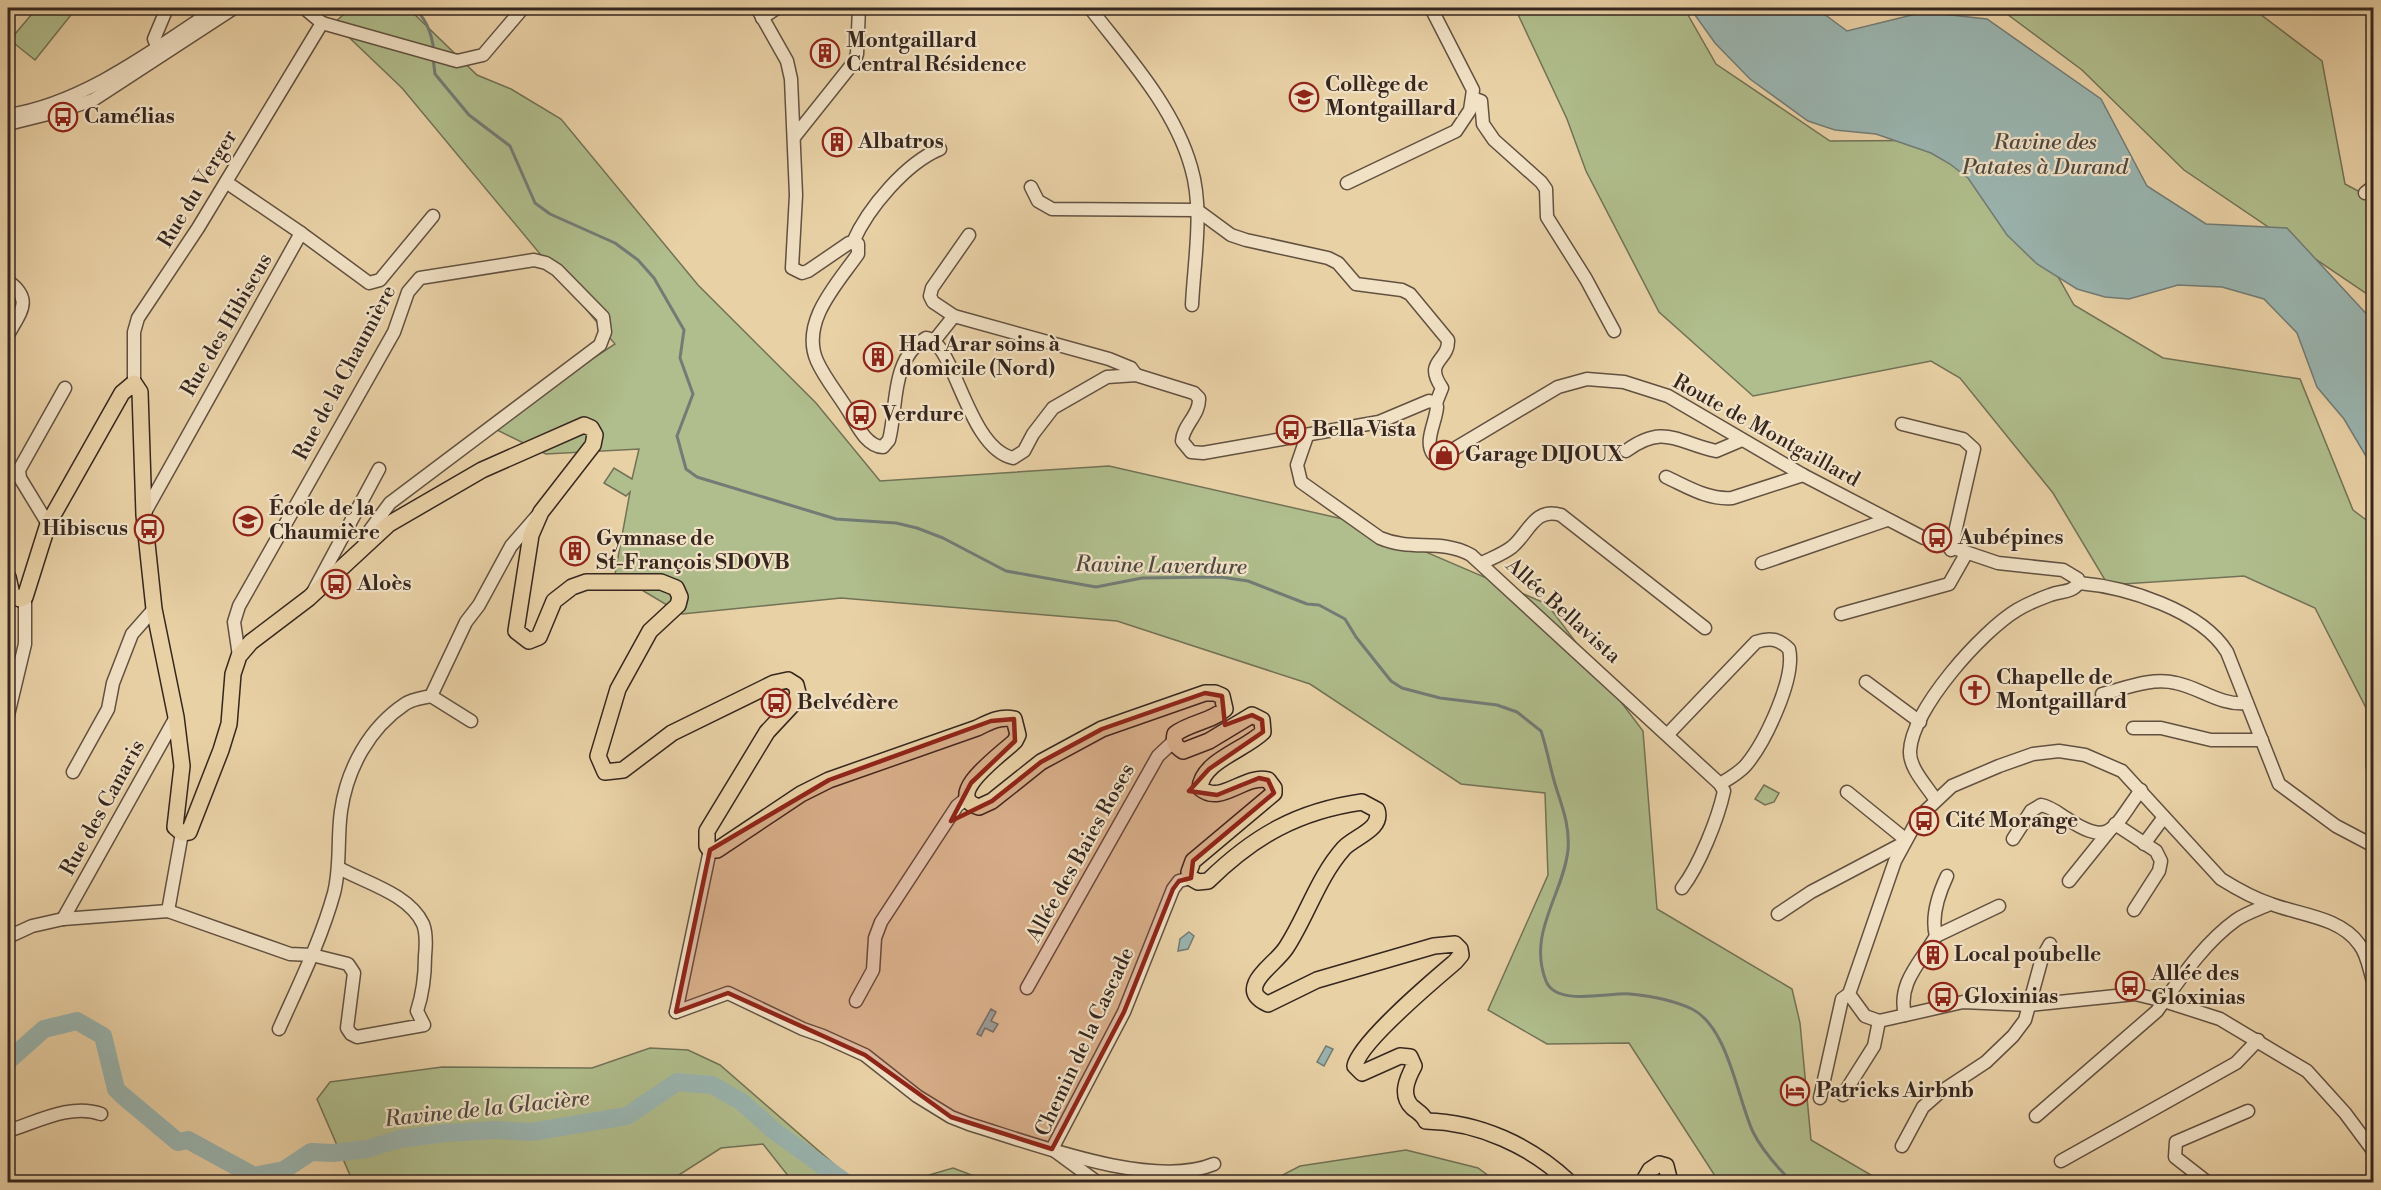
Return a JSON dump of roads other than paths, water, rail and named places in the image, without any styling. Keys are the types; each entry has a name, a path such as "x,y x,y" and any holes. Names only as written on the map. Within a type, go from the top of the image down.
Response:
{"main road":[{"path":"15,598 48,524 122,393 134,383 140,392 144,515 154,609 176,717 182,766 175,827 182,833 189,832 197,816 229,724 234,674 239,656 251,642 309,598 388,524 482,470 578,426 591,428 595,435 590,452 541,512 531,535 516,631 530,641 539,637 554,601 572,587 586,582 661,582 676,588 680,597 678,605 650,632 618,689 598,756 605,772 623,770 672,733 774,683 788,680 796,685 798,693 795,702 766,732 707,831 705,840 710,850 724,847 801,794 856,769 977,728 991,721 1006,717 1014,719 1018,728 1015,741 971,783 966,793 973,805 980,807 992,801 1041,762 1102,729 1205,693 1215,693 1222,696 1225,709 1217,716 1187,725 1175,734 1174,741 1183,751 1209,741 1252,715 1262,720 1263,732 1209,769 1201,778 1200,788 1206,793 1217,795 1259,778 1268,780 1274,788 1269,800 1193,861 1190,866 1191,878 1198,882 1208,882 1263,835 1285,823 1362,802 1377,810 1379,817 1377,824 1344,848 1327,872 1286,947 1256,983 1254,992 1259,1000 1268,1004 1317,980 1434,946 1455,944 1460,949 1461,955 1371,1042 1357,1059 1355,1066 1362,1073 1400,1056 1410,1057 1414,1066 1406,1080 1405,1090 1410,1105 1424,1115 1426,1120 1494,1133 1528,1151 1569,1182"},
{"path":"8,577 15,598"},
{"path":"1643,1182 1650,1170 1659,1164 1666,1166 1670,1182"}],"street":[{"path":"8,12 11,8"},
{"path":"159,52 154,39 168,8"},
{"path":"8,124 93,100 217,8"},
{"path":"8,115 81,92 159,52 234,8"},
{"path":"304,8 322,23 457,61 483,55 523,8"},
{"path":"312,8 322,23"},
{"path":"777,8 760,13 790,70 795,135 792,268 802,273 808,271 853,242 863,222 915,162 940,148"},
{"path":"795,135 854,62 857,54 859,8"},
{"path":"1090,8 1158,99 1179,135 1192,168 1197,210 1192,305"},
{"path":"1347,183 1456,131 1469,112 1473,90 1431,8"},
{"name":"Rue du Verger","path":"134,383 134,332 138,318 226,182 322,23"},
{"path":"1473,98 1481,101 1484,124 1494,140 1546,189 1547,217 1586,279 1614,331"},
{"path":"226,182 302,233 369,283 380,280 433,216"},
{"path":"853,242 858,244 858,254 816,318 813,345 817,361 873,444 883,447 889,440 898,376 909,352 926,338 941,347 978,427 999,451 1013,458 1024,451 1053,408 1071,395 1107,377 1136,375 1189,390 1199,398 1197,411 1182,437 1184,445 1191,452 1203,453 1379,422 1425,402 1436,402 1442,388 1435,376 1435,368 1446,350 1448,340 1416,299 1402,290 1356,284 1338,263 1323,256 1262,244 1231,235 1197,210 1052,208 1038,201 1031,187"},
{"name":"Rue des Hibiscus","path":"144,515 302,233"},
{"path":"969,236 933,288 930,296 933,302 954,316 1109,359 1131,368 1136,375"},
{"name":"Rue de la Chaumière","path":"239,656 234,622 239,606 394,332 408,292 420,278 534,260 557,270 603,317 605,332 600,345 390,503 370,530 367,546"},
{"path":"8,281 19,289 23,299 21,311 8,335"},
{"path":"934,341 954,316"},
{"name":"Route de Montgaillard","path":"1436,402 1436,419 1429,445 1433,454 1439,455 1458,447 1558,387 1587,379 1624,382 1668,396 1803,475 1887,520 1952,550 1998,563 2063,570 2075,575 2079,583"},
{"path":"48,524 20,478 19,470 64,388"},
{"path":"1902,424 1963,439 1974,449 1952,550"},
{"path":"1626,451 1636,443 1659,435 1679,438 1716,451 1742,440"},
{"name":"Allée Bellavista","path":"1306,436 1297,465 1301,482 1380,538 1394,544 1409,546 1448,545 1482,563 1720,784"},
{"path":"309,598 379,469"},
{"path":"1666,477 1709,497 1720,499 1732,498 1803,475"},
{"path":"431,696 466,622 479,605 511,546 541,512"},
{"path":"1482,563 1512,547 1537,518 1548,513 1555,513 1561,515 1705,628"},
{"path":"1762,563 1887,520"},
{"path":"1841,614 1949,584 1966,554"},
{"path":"1935,800 1916,770 1910,751 1920,722 1954,667 1981,638 2016,610 2053,593 2068,592 2079,583 2105,585 2176,611 2208,628 2227,652 2279,784 2336,826 2373,846"},
{"path":"8,716 25,644 15,598"},
{"path":"73,772 108,709 113,683 132,634 154,609"},
{"path":"1668,734 1756,642 1772,639 1783,643 1789,649 1789,672 1768,729 1746,764 1720,784 1724,791 1720,805 1691,876 1682,888"},
{"path":"2103,694 2164,681 2177,683 2223,701 2247,703"},
{"path":"1866,682 1920,722"},
{"path":"279,1029 312,955 339,868 341,811 349,777 365,744 380,726 406,703 431,696 471,721"},
{"name":"Rue des Canaris","path":"63,919 176,717"},
{"path":"2133,728 2161,728 2211,740 2262,740"},
{"name":"Allée des Baies Roses","path":"1027,988 1158,756 1174,741"},
{"path":"1820,1098 1842,999 1849,994 1903,841 1919,817 1952,786 2033,754 2059,751 2085,755 2122,771 2221,879 2242,893 2331,922 2349,933 2362,948 2373,984"},
{"path":"2069,881 2140,790"},
{"path":"1847,792 1903,841"},
{"path":"856,1001 873,970 875,938 881,922 957,806 967,798"},
{"path":"2013,839 2031,811 2041,806 2052,809 2093,834 2103,834 2113,826"},
{"path":"2144,844 2164,817"},
{"path":"2113,826 2144,844 2159,856 2161,866 2134,910"},
{"path":"168,911 182,833"},
{"path":"1779,914 1811,892 1903,841"},
{"path":"710,850 675,1012 728,993 803,1029 865,1055 917,1096 951,1117 1091,1162 1158,1172 1191,1172 1214,1164"},
{"path":"8,937 32,926 63,919 168,911 290,954 312,955 344,962 352,968 347,1028 351,1034 357,1036 424,1025 417,1011 424,984 426,935 423,925 418,916 395,896 339,868"},
{"path":"1936,936 1934,926 1939,896 1947,876"},
{"name":"Chemin de la Cascade","path":"1097,1182 1052,1149 1124,1012 1173,889 1179,881 1191,878"},
{"path":"2036,1116 2137,1029 2164,1001 2220,934 2238,919 2270,904"},
{"path":"1905,1015 1902,998 1906,982 1936,936 1998,906"},
{"path":"1902,1146 1923,1107 1939,1093 1986,1062 2013,1036 2025,1020 2042,958 2050,944"},
{"path":"1849,994 1865,1016 1879,1021 1963,1002 2029,1005 2135,994 2164,1001 2220,1019 2307,1071 2327,1091 2373,1152"},
{"path":"1843,1095 1874,1046 1879,1021"},
{"path":"2061,1161 2236,1063 2258,1040"},
{"path":"8,1131 74,1110 87,1109 101,1114"},
{"path":"2207,1182 2175,1157 2176,1142 2248,1111"}],"water":[{"name":"Ravine des Patates à Durand","path":"1690,8 1816,8 1847,31 1924,12 1987,19 2101,99 2147,186 2206,224 2287,228 2373,321 2373,468 2344,419 2317,387 2297,333 2264,299 2222,287 2178,285 2129,299 2105,297 2077,289 2037,264 2007,235 1968,178 1950,164 1931,153 1876,134 1835,130 1808,121 1750,79 1715,43"},
{"path":"1189,932 1194,936 1188,949 1178,951 1180,939"},
{"path":"991,1009 996,1012 991,1021 998,1024 993,1032 985,1028 981,1036 977,1034"},
{"path":"1326,1046 1333,1049 1324,1066 1317,1062"}],"waterway":[{"name":"Ravine Laverdure","path":"413,8 428,27 434,52"},
{"name":"Ravine Laverdure","path":"433,58 435,74 469,115 510,146 535,203 550,214 615,243 638,260 654,278 684,330 680,358 693,394 677,436 686,469 697,477 836,519 896,523 917,528 943,538 1006,571 1096,587 1142,578 1221,577 1248,581 1307,604 1319,605 1345,619 1356,637 1391,681 1402,688 1440,698 1497,705 1517,712 1541,731 1568,832 1565,867 1543,930 1541,963 1546,981 1560,994 1571,996 1630,994 1654,997 1685,1006 1704,1018 1723,1047 1753,1132 1792,1182"},
{"name":"Ravine de la Glacière","path":"8,1061 44,1029 77,1021 103,1036 116,1089 122,1095 178,1142 188,1140 254,1176 284,1170 311,1152 333,1153 367,1149 400,1139 445,1133 496,1130 531,1132 627,1116 677,1082 712,1085 742,1102 773,1130 845,1182"}],"place":[{"name":"Montgaillard Central Résidence","path":"825,53"},
{"name":"Collège de Montgaillard","path":"1304,97"},
{"name":"Camélias","path":"63,117"},
{"name":"Albatros","path":"837,142"},
{"name":"Had Arar soins à domicile (Nord)","path":"878,357"},
{"name":"Verdure","path":"861,415"},
{"name":"Bella Vista","path":"1291,430"},
{"name":"Garage DIJOUX","path":"1444,455"},
{"name":"École de la Chaumière","path":"248,521"},
{"name":"Hibiscus","path":"149,529"},
{"name":"Aubépines","path":"1937,538"},
{"name":"Gymnase de St-François SDOVB","path":"575,551"},
{"name":"Aloès","path":"336,584"},
{"name":"Chapelle de Montgaillard","path":"1975,690"},
{"name":"Belvédère","path":"776,703"},
{"name":"Cité Morange","path":"1924,821"},
{"name":"Local poubelle","path":"1933,955"},
{"name":"Allée des Gloxinias","path":"2130,986"},
{"name":"Gloxinias","path":"1943,997"},
{"name":"Patricks Airbnb","path":"1795,1091"}]}
